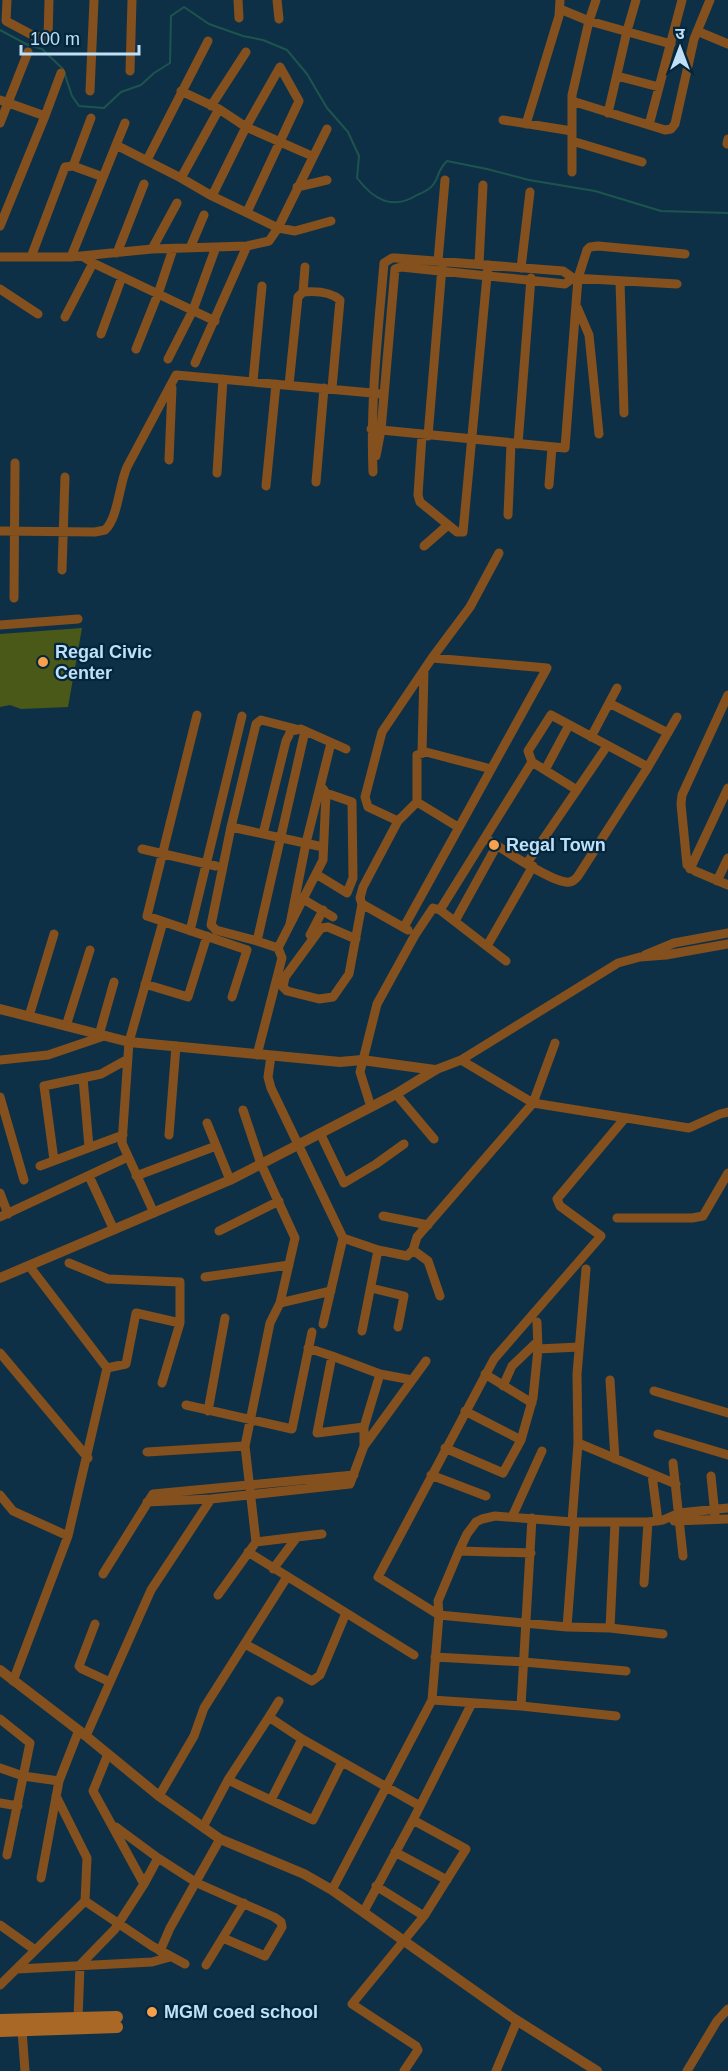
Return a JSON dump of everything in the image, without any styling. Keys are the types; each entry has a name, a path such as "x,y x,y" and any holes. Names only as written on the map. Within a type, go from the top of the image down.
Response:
{"main road":[{"path":"0,2020 78,2019 117,2022 0,2031"}],"street":[{"path":"7,0 6,21 34,36 48,38 49,0"},
{"path":"90,91 94,0"},
{"path":"130,71 132,0"},
{"path":"238,0 239,18"},
{"path":"277,0 279,19"},
{"path":"572,172 572,101 589,21 596,0"},
{"path":"608,113 636,0"},
{"path":"649,125 682,0"},
{"path":"572,101 668,130 674,127 697,31 710,0"},
{"path":"526,124 560,4 589,21 671,44"},
{"path":"697,31 728,44"},
{"path":"147,160 208,41"},
{"path":"0,123 4,101 28,52"},
{"path":"181,178 215,107 246,52"},
{"path":"212,196 246,127 280,67 299,101 247,212"},
{"path":"0,226 61,73"},
{"path":"617,76 659,87"},
{"path":"182,91 215,107 246,127 312,156"},
{"path":"4,101 45,116"},
{"path":"73,166 91,117"},
{"path":"503,120 572,136 642,162"},
{"path":"71,257 124,123"},
{"path":"0,257 71,257 152,249 247,246 269,241 278,228 327,129"},
{"path":"116,145 278,228 295,231 331,221"},
{"path":"31,257 63,170 68,165 103,177"},
{"path":"297,187 327,180"},
{"path":"445,180 441,272 418,498 423,506 460,533 465,528 487,276 484,264 483,185"},
{"path":"117,254 144,184"},
{"path":"521,268 530,192"},
{"path":"152,249 177,203"},
{"path":"190,248 204,215"},
{"path":"195,363 247,246"},
{"path":"677,284 575,278 563,271 484,264 396,258 387,260 384,263 376,430 565,448 576,307 575,278 587,250 593,246 686,254"},
{"path":"168,359 193,310 216,247"},
{"path":"136,350 173,249"},
{"path":"82,256 215,321"},
{"path":"377,393 395,269 387,260"},
{"path":"65,317 93,263"},
{"path":"290,385 298,297 303,292 305,267"},
{"path":"395,269 401,267 566,284 575,278"},
{"path":"508,515 532,269"},
{"path":"101,334 122,277"},
{"path":"620,281 624,412"},
{"path":"253,381 262,286"},
{"path":"0,290 38,314"},
{"path":"303,292 326,293 340,300 316,482"},
{"path":"576,307 589,335 599,434"},
{"path":"0,531 102,532 109,527 115,515 121,482 177,375 377,393"},
{"path":"217,473 224,379"},
{"path":"169,460 172,383"},
{"path":"266,486 276,384"},
{"path":"549,485 552,447"},
{"path":"14,598 15,463"},
{"path":"62,570 65,477"},
{"path":"424,546 448,525"},
{"path":"398,822 368,807 365,797 382,732 470,607 499,553"},
{"path":"0,625 78,619"},
{"path":"404,927 547,668 432,658"},
{"path":"422,753 424,670"},
{"path":"591,737 617,688"},
{"path":"728,695 681,800 685,860 690,869 728,885"},
{"path":"609,703 668,733"},
{"path":"197,715 147,916 247,950 232,997"},
{"path":"577,790 532,762 528,751 551,715 648,767"},
{"path":"190,931 242,716"},
{"path":"485,838 566,882 575,879 648,767 677,717"},
{"path":"278,948 216,930 212,925 231,827 256,724 261,720 300,730 346,749"},
{"path":"544,770 569,725"},
{"path":"263,834 286,741 291,731 300,730"},
{"path":"257,941 281,838 300,730"},
{"path":"290,924 306,843 323,789 331,743"},
{"path":"488,946 530,864 607,746"},
{"path":"356,939 328,927 321,928 285,977 283,987 287,991 319,999 333,997 350,974 356,939 362,904 360,898 363,887 398,822 417,802 417,755 426,752 491,769"},
{"path":"440,910 532,762"},
{"path":"690,869 728,788"},
{"path":"257,1055 282,958 278,948 323,860 323,789"},
{"path":"316,874 346,893 353,878 352,802 323,789"},
{"path":"417,802 458,827"},
{"path":"231,827 323,847"},
{"path":"454,921 497,845"},
{"path":"142,849 216,866"},
{"path":"717,881 728,858"},
{"path":"303,899 333,917"},
{"path":"362,904 415,935"},
{"path":"371,1107 360,1072 377,1004 415,935 434,908 440,910 506,961"},
{"path":"282,958 297,958 323,910"},
{"path":"154,1213 122,1143 129,1042 163,922"},
{"path":"0,1278 230,1180 396,1094 435,1070 461,1060 618,963 674,943 726,933 728,944 666,955 640,957"},
{"path":"29,1016 54,934"},
{"path":"145,984 188,997 207,936"},
{"path":"66,1026 90,950"},
{"path":"101,1036 114,982"},
{"path":"0,1009 129,1042 340,1062 362,1060 435,1070"},
{"path":"0,1060 48,1055 101,1036"},
{"path":"343,1238 378,1250 407,1256 413,1250 417,1237 532,1103 555,1043"},
{"path":"169,1135 176,1046"},
{"path":"271,1056 269,1082 343,1238 323,1324"},
{"path":"54,1160 44,1086 104,1072 128,1059"},
{"path":"461,1060 532,1103 689,1128 720,1114 728,1113"},
{"path":"83,1078 89,1147"},
{"path":"396,1094 434,1139"},
{"path":"0,1097 24,1180"},
{"path":"218,1595 256,1542 244,1446 270,1323 280,1303 295,1238 261,1164 243,1110"},
{"path":"625,1118 557,1199 560,1206 601,1236 494,1359 378,1577 439,1615 663,1634"},
{"path":"207,1123 230,1180"},
{"path":"320,1133 344,1184 404,1144"},
{"path":"40,1166 123,1135"},
{"path":"136,1176 216,1146"},
{"path":"0,1193 4,1216 128,1157"},
{"path":"617,1218 703,1216 728,1173"},
{"path":"89,1176 114,1230"},
{"path":"219,1231 279,1201"},
{"path":"383,1215 428,1226"},
{"path":"362,1331 378,1250"},
{"path":"413,1250 428,1261 440,1296"},
{"path":"69,1263 108,1279 180,1282 180,1323 162,1383"},
{"path":"205,1277 289,1265"},
{"path":"13,1681 69,1536 107,1368 30,1267"},
{"path":"567,1627 578,1443 577,1374 586,1269"},
{"path":"371,1288 404,1296 398,1327"},
{"path":"280,1303 331,1291"},
{"path":"107,1368 126,1364 136,1313 180,1323"},
{"path":"208,1411 225,1318"},
{"path":"446,1448 503,1473 520,1440 532,1403 538,1346 537,1322"},
{"path":"186,1406 292,1430 312,1332"},
{"path":"503,1386 512,1366 538,1346 579,1347"},
{"path":"308,1348 380,1374 412,1380"},
{"path":"0,1353 88,1458"},
{"path":"332,1356 317,1433 363,1427"},
{"path":"104,1574 153,1494 350,1484 364,1446 426,1361"},
{"path":"364,1446 363,1427 380,1374"},
{"path":"485,1374 532,1403"},
{"path":"610,1380 615,1459"},
{"path":"654,1391 728,1413"},
{"path":"465,1411 520,1440"},
{"path":"658,1434 728,1455"},
{"path":"578,1443 675,1484"},
{"path":"147,1452 244,1446"},
{"path":"512,1517 542,1451"},
{"path":"673,1463 683,1556"},
{"path":"431,1475 486,1496"},
{"path":"652,1475 660,1520"},
{"path":"711,1476 716,1521"},
{"path":"147,1502 211,1499 251,1490"},
{"path":"0,1495 13,1510 69,1536"},
{"path":"41,1878 59,1780 110,1682 151,1590 211,1499"},
{"path":"332,1890 432,1700 439,1615 438,1600 467,1534 476,1522 482,1518 495,1516 573,1522 648,1522 728,1508"},
{"path":"679,1517 716,1521 728,1519"},
{"path":"521,1706 532,1518"},
{"path":"644,1583 648,1522"},
{"path":"609,1628 615,1523"},
{"path":"256,1542 322,1534"},
{"path":"273,1569 297,1537"},
{"path":"459,1551 531,1553"},
{"path":"248,1552 414,1655"},
{"path":"159,1796 194,1736 204,1708 288,1577"},
{"path":"245,1644 312,1681 320,1675 346,1613"},
{"path":"96,1624 79,1666 110,1682"},
{"path":"435,1657 626,1671"},
{"path":"0,1670 159,1796 202,1827 220,1839 304,1874 332,1890 517,2021 597,2071"},
{"path":"432,1700 616,1716"},
{"path":"202,1827 228,1780 279,1701"},
{"path":"364,1911 472,1704"},
{"path":"269,1717 302,1739 420,1806"},
{"path":"0,1719 30,1743 7,1855"},
{"path":"271,1800 302,1739"},
{"path":"108,1754 93,1791 144,1884"},
{"path":"228,1780 313,1820 342,1762"},
{"path":"0,1768 23,1776 59,1780"},
{"path":"0,1985 85,1901 87,1858 56,1796"},
{"path":"0,1803 18,1806"},
{"path":"404,2071 418,2050 416,2046 352,2004 424,1916 466,1849 413,1820"},
{"path":"112,1824 197,1883 281,1922 282,1931 265,1956 223,1938"},
{"path":"0,1833 11,1835"},
{"path":"160,1951 175,1919 220,1839"},
{"path":"395,1852 447,1880"},
{"path":"78,2019 80,1965 115,1929 158,1858"},
{"path":"376,1886 424,1916"},
{"path":"85,1901 160,1951 185,1964"},
{"path":"206,1965 244,1903"},
{"path":"0,1925 35,1950"},
{"path":"16,1969 152,1962 170,1957"},
{"path":"687,2071 717,2021 728,2008"},
{"path":"496,2071 517,2021"},
{"path":"22,2030 25,2071"}],"green space":[{"path":"82,628 68,707 21,709 10,705 0,707 0,634"}],"waterway":[{"path":"0,30 26,44 42,49 63,69 72,96 79,106 104,108 121,92 141,85 170,63 171,16 184,7 209,24 243,36 263,40 287,50 307,74 327,108 348,132 359,156 357,178 376,197 391,202 408,200 428,189 435,182 447,161 529,180 595,191 661,211 728,213"}],"place":[{"name":"Regal Civic Center","path":"43,662"},
{"name":"Regal Town","path":"494,845"},
{"name":"MGM coed school","path":"152,2012"}]}
